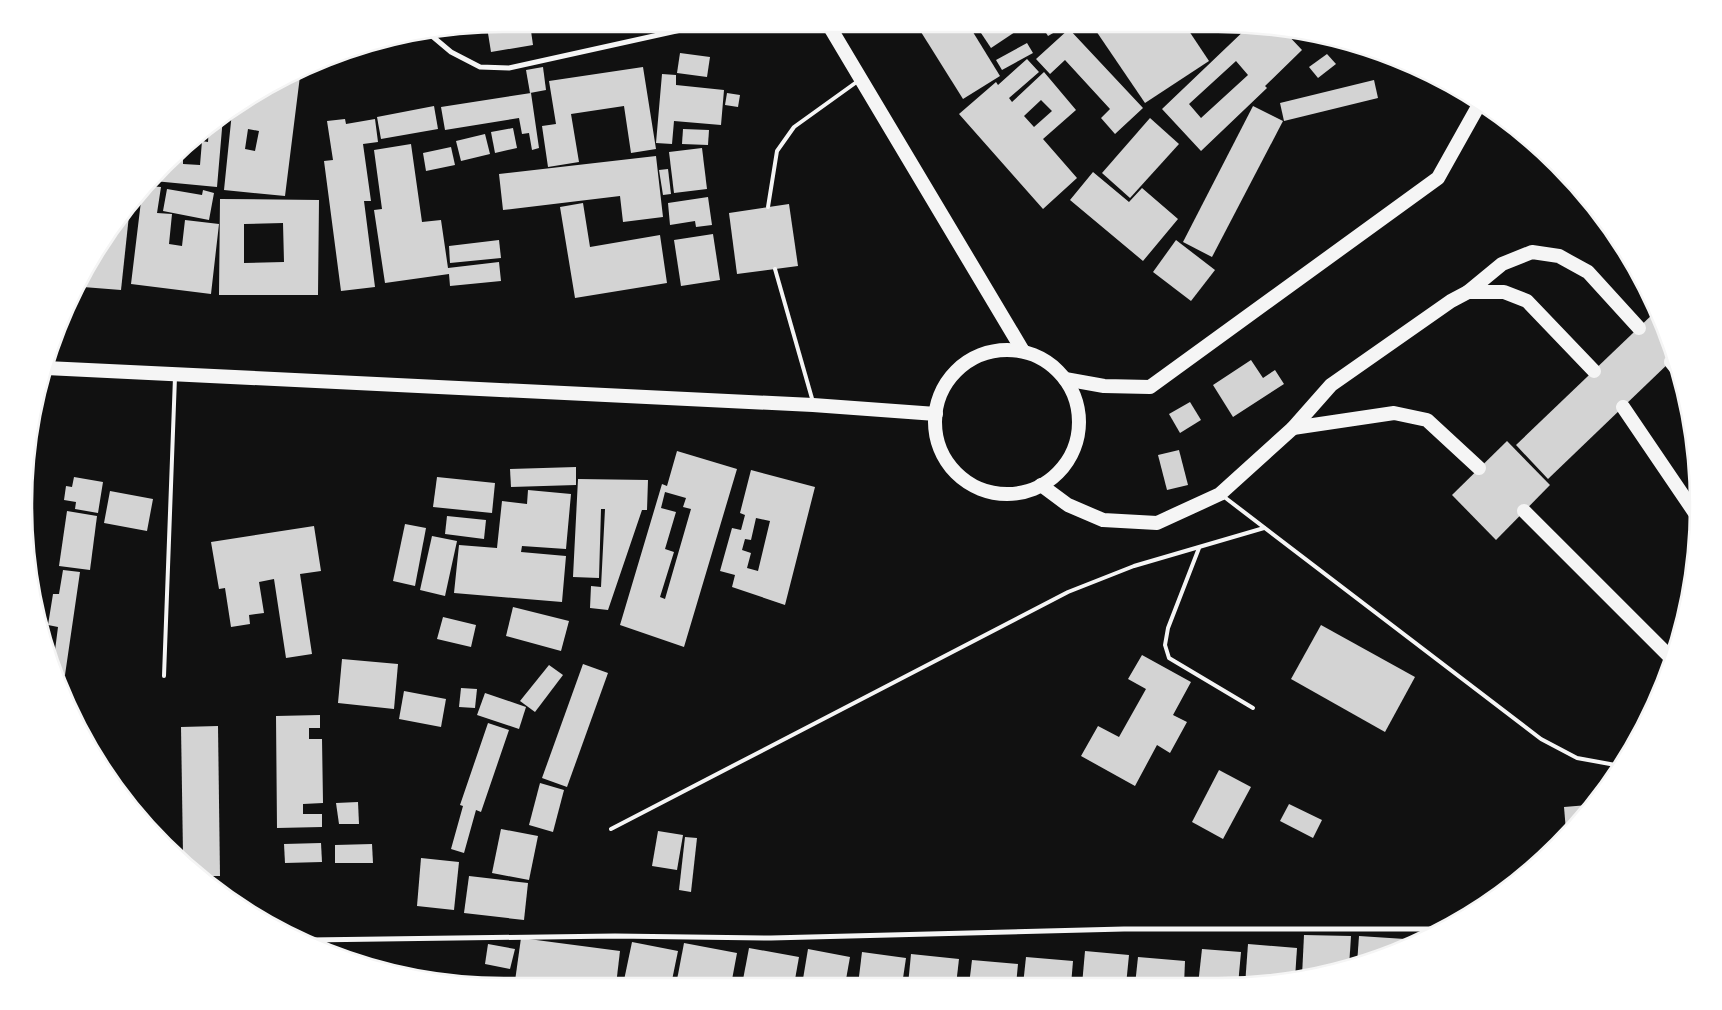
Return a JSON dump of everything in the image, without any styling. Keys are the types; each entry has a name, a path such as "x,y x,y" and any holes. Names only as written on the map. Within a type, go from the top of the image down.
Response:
{"highway":[{"path":"833,32 1023,351"},
{"path":"1065,379 1104,386 1150,388 1438,178 1476,110"},
{"path":"1042,485 1068,505 1103,520 1157,523 1220,494 1293,428 1331,385 1451,301 1468,292 1502,264 1532,252 1559,256 1588,272 1639,328"},
{"path":"1468,292 1504,292 1526,301 1594,371"},
{"path":"1006,349 1023,351 1039,357 1053,367 1065,379 1074,394 1078,411 1078,429 1075,446 1067,461 1056,474 1042,485 1026,491 1009,494 992,492 975,486 961,477 949,464 940,449 936,432 936,414 939,398 947,382 958,369 972,358 988,352 1006,349"},
{"path":"53,368 813,404 936,414"},
{"path":"1623,407 1690,506"},
{"path":"1293,428 1394,414 1427,420 1480,468"},
{"path":"1524,511 1665,652"}],"street":[{"path":"435,38 451,52 480,67 509,68 672,32"},
{"path":"319,940 615,936 771,938 1124,929 1426,929"}],"lane":[{"path":"768,207 777,151 794,127 860,79"},
{"path":"775,269 813,404"},
{"path":"164,676 175,375"},
{"path":"1220,494 1541,739 1577,758 1612,765"},
{"path":"611,829 1068,592 1134,566 1264,528"},
{"path":"1198,548 1168,628 1165,644 1169,658 1253,708"}],"building":[{"path":"531,32 533,45 491,52 488,33"},
{"path":"921,32 973,32 1000,76 963,99"},
{"path":"980,32 1015,32 991,48"},
{"path":"1045,32 1055,32 1048,36"},
{"path":"1066,32 1072,32 1143,108 1115,134 1101,118 1110,109 1065,60 1050,74 1036,59"},
{"path":"1097,32 1190,32 1209,61 1145,103"},
{"path":"1241,34 1292,39 1302,50 1265,86 1267,88 1201,151 1162,109","holes":["1236,61 1248,75 1201,118 1189,104"]},
{"path":"1027,43 1033,53 1002,70 996,60"},
{"path":"680,53 710,57 707,77 677,73"},
{"path":"1327,54 1336,64 1318,78 1309,67"},
{"path":"1027,59 1039,72 1009,98 1012,102 1044,72 1076,110 1043,139 1077,178 1043,209 959,114 996,82 998,85","holes":["1041,100 1052,111 1034,127 1024,116"]},
{"path":"543,67 546,90 530,93 526,70"},
{"path":"643,67 656,149 631,153 624,106 571,114 579,162 548,167 542,126 556,124 549,81"},
{"path":"662,74 676,75 676,85 724,90 721,125 674,121 672,144 656,143"},
{"path":"300,79 285,196 224,190 231,120","holes":["248,129 259,131 255,151 245,149"]},
{"path":"1374,80 1378,98 1284,121 1280,103"},
{"path":"531,93 539,148 532,150 529,133 522,134 519,118 445,130 441,107"},
{"path":"727,93 740,95 738,107 725,105"},
{"path":"434,106 438,129 381,139 377,117"},
{"path":"1253,106 1283,121 1212,257 1183,242"},
{"path":"1150,118 1179,144 1130,198 1102,173"},
{"path":"345,119 346,124 375,119 378,142 363,144 371,201 364,201 375,287 341,291 324,161 333,160 327,121"},
{"path":"222,126 217,187 161,182 183,160 183,164 200,165 202,143 208,142 208,137"},
{"path":"513,128 517,148 495,153 491,132"},
{"path":"683,129 709,130 708,145 682,144"},
{"path":"485,134 490,154 461,161 456,141"},
{"path":"411,144 422,222 441,220 448,268 499,262 501,281 450,286 449,274 385,283 374,210 382,209 374,150"},
{"path":"451,147 455,165 426,171 423,153"},
{"path":"702,148 707,189 674,193 669,152"},
{"path":"656,156 663,217 623,222 620,196 503,210 499,174"},
{"path":"668,169 671,194 663,195 659,170"},
{"path":"1093,172 1129,202 1142,188 1178,219 1143,261 1070,200"},
{"path":"156,187 161,187 157,213 172,214 169,244 182,246 185,220 219,224 211,294 131,284 141,204"},
{"path":"167,189 202,195 203,190 214,193 209,220 163,211"},
{"path":"708,197 712,225 696,227 695,221 670,225 668,203"},
{"path":"220,199 319,200 318,295 219,295","holes":["283,223 284,262 244,263 244,224"]},
{"path":"583,203 590,247 660,235 667,283 575,298 560,207"},
{"path":"789,204 798,266 737,274 729,213"},
{"path":"129,219 121,290 86,287 112,242"},
{"path":"713,234 720,280 681,286 674,240"},
{"path":"499,240 501,258 450,263 449,246"},
{"path":"1176,240 1215,270 1191,301 1153,272"},
{"path":"1650,316 1667,364 1548,479 1516,445"},
{"path":"1251,360 1263,378 1275,370 1284,384 1233,417 1213,385"},
{"path":"1190,402 1201,420 1180,433 1169,414"},
{"path":"1507,441 1550,485 1496,540 1452,495"},
{"path":"1179,450 1188,485 1167,490 1158,455"},
{"path":"677,451 737,469 684,647 620,625 662,484 667,486","holes":["665,492 686,498 683,507 691,509 665,599 660,597 674,552 665,549 676,512 661,508"]},
{"path":"576,467 576,485 511,487 510,469"},
{"path":"751,470 815,487 785,605 732,587 735,575 720,571 732,528 741,530 745,515 740,513","holes":["756,518 770,521 758,571 747,568 751,553 742,550 745,539 751,540"]},
{"path":"74,477 103,482 98,513 75,509 76,502 64,500 66,486 72,487"},
{"path":"437,477 495,483 492,513 433,507"},
{"path":"578,479 648,480 647,510 642,510 608,610 590,608 591,586 601,587 605,509 601,509 599,578 573,577"},
{"path":"528,490 571,494 566,549 522,546 521,552 566,556 562,602 454,593 459,545 497,548 502,501 527,504"},
{"path":"110,491 153,499 147,531 104,523"},
{"path":"67,511 97,516 90,570 59,566"},
{"path":"447,516 486,520 484,539 445,534"},
{"path":"405,524 426,528 415,586 393,581"},
{"path":"314,526 321,571 300,574 312,654 286,658 274,579 259,582 264,613 249,615 250,624 231,627 225,588 219,589 211,542"},
{"path":"432,536 457,541 445,596 420,590"},
{"path":"63,570 80,572 65,675 55,648 58,627 48,624 53,594 59,594"},
{"path":"513,607 569,621 561,651 506,636"},
{"path":"443,617 476,625 471,647 437,639"},
{"path":"1321,625 1415,677 1385,732 1291,679"},
{"path":"1142,655 1191,682 1173,715 1187,722 1170,753 1157,745 1135,786 1081,756 1098,726 1119,737 1146,689 1128,679"},
{"path":"342,659 398,664 394,709 338,703"},
{"path":"583,664 608,673 567,787 542,778"},
{"path":"549,665 563,675 535,712 520,701"},
{"path":"461,688 477,689 475,708 459,707"},
{"path":"404,691 446,699 441,727 399,719"},
{"path":"485,693 526,707 519,729 477,715"},
{"path":"320,715 320,728 309,728 309,739 322,739 323,803 303,804 303,814 322,814 322,827 277,828 276,716"},
{"path":"488,723 509,730 481,812 476,810 464,853 451,849 463,806 460,805"},
{"path":"218,726 220,876 212,876 183,850 181,727"},
{"path":"1219,770 1251,787 1223,839 1192,822"},
{"path":"540,783 564,790 553,832 529,825"},
{"path":"358,802 359,824 339,824 336,803"},
{"path":"1289,804 1322,820 1313,838 1280,821"},
{"path":"1582,806 1565,824 1564,807"},
{"path":"501,829 538,836 529,880 492,873"},
{"path":"658,831 683,835 677,870 652,866"},
{"path":"685,837 697,838 691,892 679,890"},
{"path":"321,843 322,862 285,863 284,844"},
{"path":"372,844 373,863 335,863 335,845"},
{"path":"421,858 459,862 454,910 417,906"},
{"path":"469,876 528,883 524,920 464,913"},
{"path":"1304,935 1351,936 1350,958 1302,969"},
{"path":"1359,936 1405,939 1398,942 1358,955"},
{"path":"521,938 620,951 617,978 515,978"},
{"path":"632,942 678,951 672,978 624,978"},
{"path":"684,943 737,953 732,978 677,978"},
{"path":"488,944 515,949 510,969 485,964"},
{"path":"1248,944 1297,948 1296,970 1246,976"},
{"path":"749,948 799,957 795,978 743,978"},
{"path":"808,949 850,957 846,978 803,978"},
{"path":"1202,949 1241,952 1239,977 1199,978"},
{"path":"1085,951 1129,955 1127,978 1083,978"},
{"path":"862,952 906,958 903,978 859,978"},
{"path":"911,954 959,959 957,978 909,978"},
{"path":"1026,957 1073,961 1072,978 1024,978"},
{"path":"1138,957 1185,961 1184,978 1136,978"},
{"path":"972,960 1018,964 1017,978 970,978"}]}
